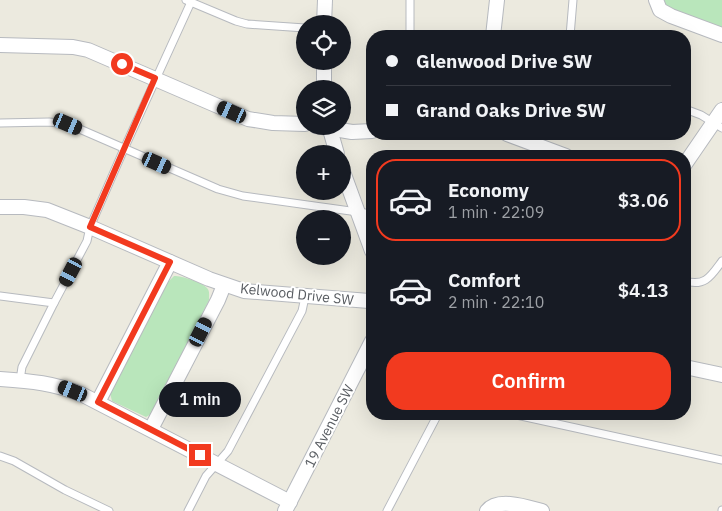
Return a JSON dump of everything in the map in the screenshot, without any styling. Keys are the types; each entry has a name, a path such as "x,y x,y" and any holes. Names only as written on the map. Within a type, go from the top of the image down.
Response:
{"street":[{"path":"324,15 325,0"},
{"path":"494,30 497,0"},
{"path":"656,0 660,10 671,16 722,35"},
{"path":"0,45 72,47 88,50 248,119 273,123 296,124"},
{"path":"691,157 718,126 722,110"},
{"path":"351,132 366,131"},
{"path":"523,140 550,150"},
{"path":"351,193 366,234"},
{"name":"Kelwood Drive SW","path":"0,207 47,210 224,285 244,291 366,303"},
{"path":"98,402 170,262"},
{"path":"151,429 224,285"},
{"name":"19 Avenue SW","path":"287,506 366,353"},
{"path":"691,368 722,375"},
{"path":"0,379 43,382 64,387 98,402 217,464 287,506"},
{"path":"487,511 500,504 542,511"}],"lane":[{"path":"410,0 410,30"},
{"path":"570,30 573,0"},
{"path":"20,380 22,367 87,241 90,227 189,1 236,21 248,24 296,27"},
{"path":"691,112 718,126"},
{"path":"0,123 49,122 68,124 218,189 243,196 366,213"},
{"path":"691,283 695,284 704,281 712,274 722,260"},
{"path":"0,296 54,303"},
{"path":"188,511 206,476 228,452 302,312 305,297"},
{"path":"387,511 435,420"},
{"path":"539,420 722,460"},
{"path":"0,456 14,461 65,490 109,511"}],"green space":[{"path":"664,0 722,0 722,28 675,12 665,6"},
{"path":"174,276 192,280 207,288 209,300 153,413 146,417 112,401 110,393 168,282"}],"route":[{"path":"122,64 155,78 90,227 170,262 98,402 200,455"}]}
